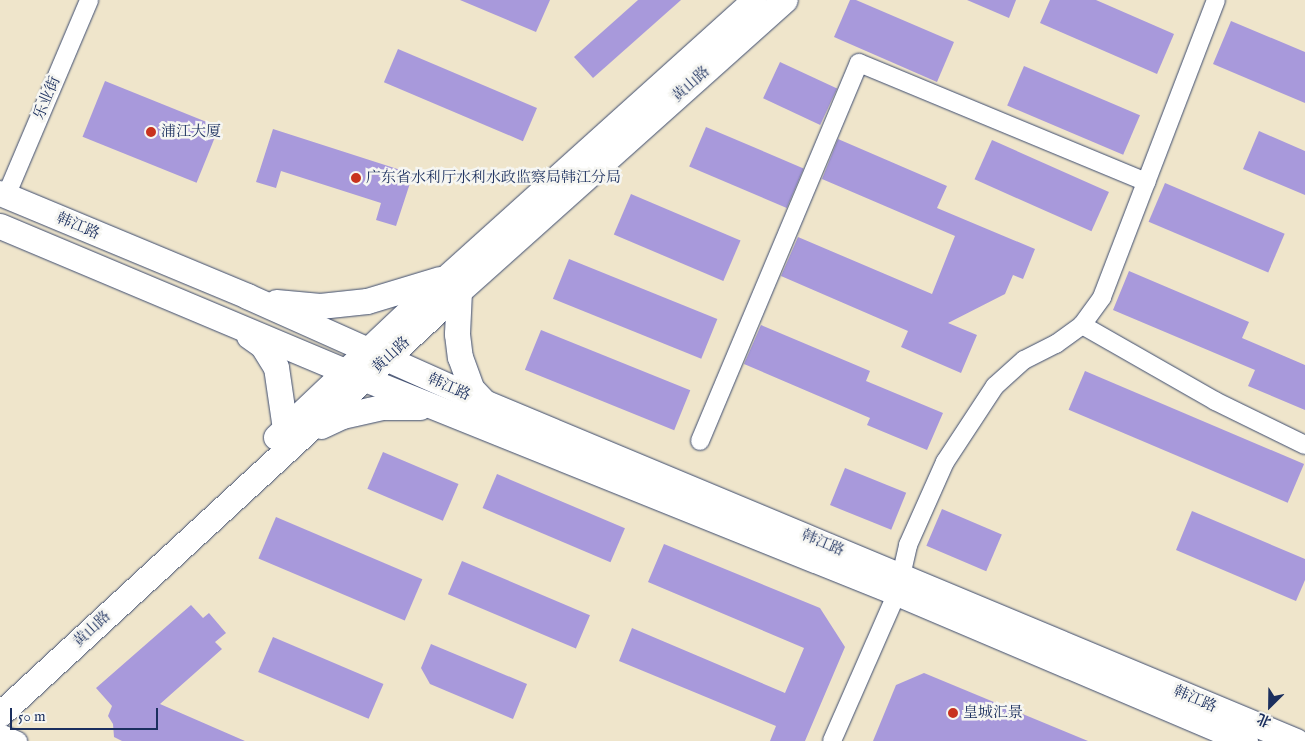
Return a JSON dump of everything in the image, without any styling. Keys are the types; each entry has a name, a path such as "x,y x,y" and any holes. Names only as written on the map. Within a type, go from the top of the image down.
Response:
{"street":[{"name":"乐业街","path":"3,194 89,0"},
{"name":"黄山路","path":"0,714 295,431 754,0"},
{"name":"黄山路","path":"453,284 785,0"},
{"path":"832,741 899,584 908,546 945,462 995,386 1024,360 1056,344 1082,325 1102,297 1216,0"},
{"path":"700,441 859,63 1146,182"},
{"name":"韩江路","path":"3,194 247,296 899,584 1245,741"},
{"name":"韩江路","path":"0,226 355,375 899,584 1296,741"},
{"path":"247,296 281,303 320,306 366,301 453,284 460,357 472,388 484,402"},
{"path":"233,325 262,345 276,367 295,431 342,416 382,407 436,407"},
{"path":"1082,325 1216,401 1305,444"},
{"name":"黄山路","path":"0,692 295,431"},
{"path":"0,733 18,741"}],"building":[{"path":"460,0 550,0 536,32"},
{"path":"638,0 681,0 593,78 574,57"},
{"path":"850,0 856,0 954,42 937,82 834,37"},
{"path":"967,0 1016,0 1009,18"},
{"path":"1050,0 1096,0 1174,34 1157,74 1040,23"},
{"path":"1231,21 1305,52 1305,103 1213,64"},
{"path":"398,49 537,108 523,141 384,82"},
{"path":"780,62 837,89 820,125 763,98"},
{"path":"1024,66 1140,115 1123,155 1007,106"},
{"name":"浦江大厦","path":"105,81 219,127 197,183 83,137"},
{"path":"706,127 804,168 787,208 689,167"},
{"name":"广东省水利厅水利水政监察局韩江分局","path":"273,129 413,174 396,226 376,220 381,203 281,171 276,188 256,182"},
{"path":"1259,131 1305,151 1305,195 1243,169"},
{"path":"838,139 947,186 937,208 1035,249 1023,279 1013,275 1005,294 948,323 977,335 961,373 901,347 908,331 781,276 798,237 932,294 955,236 822,179"},
{"path":"992,140 1109,192 1091,231 975,179"},
{"path":"1165,183 1285,234 1268,272 1149,222"},
{"path":"631,194 741,240 723,281 614,235"},
{"path":"569,259 717,319 701,359 553,299"},
{"path":"1129,271 1249,322 1242,338 1305,365 1305,410 1248,386 1255,370 1113,310"},
{"path":"761,325 870,371 866,381 943,413 927,450 867,425 870,418 744,364"},
{"path":"541,330 690,390 674,430 525,370"},
{"path":"1085,371 1304,464 1288,503 1069,410"},
{"path":"383,452 458,484 443,521 367,489"},
{"path":"845,468 906,493 891,530 830,505"},
{"path":"497,474 625,528 610,562 483,508"},
{"path":"942,509 1002,534 986,571 926,546"},
{"path":"1192,511 1305,559 1305,580 1296,601 1176,550"},
{"path":"276,517 422,579 405,621 258,558"},
{"path":"664,544 820,608 845,647 805,741 770,741 776,726 619,661 632,628 785,693 804,648 648,582"},
{"path":"462,561 590,615 576,648 448,594"},
{"path":"191,605 203,618 209,613 226,633 215,642 222,649 160,704 245,741 122,741 114,737 113,724 108,716 112,706 96,688"},
{"path":"273,637 383,684 369,719 258,672"},
{"path":"431,644 527,684 513,719 430,684 421,668"},
{"name":"皇城汇景","path":"924,673 1088,741 873,741 896,685"}],"place":[{"name":"浦江大厦","path":"151,132"},
{"name":"广东省水利厅水利水政监察局韩江分局","path":"356,178"},
{"name":"皇城汇景","path":"953,713"}]}
